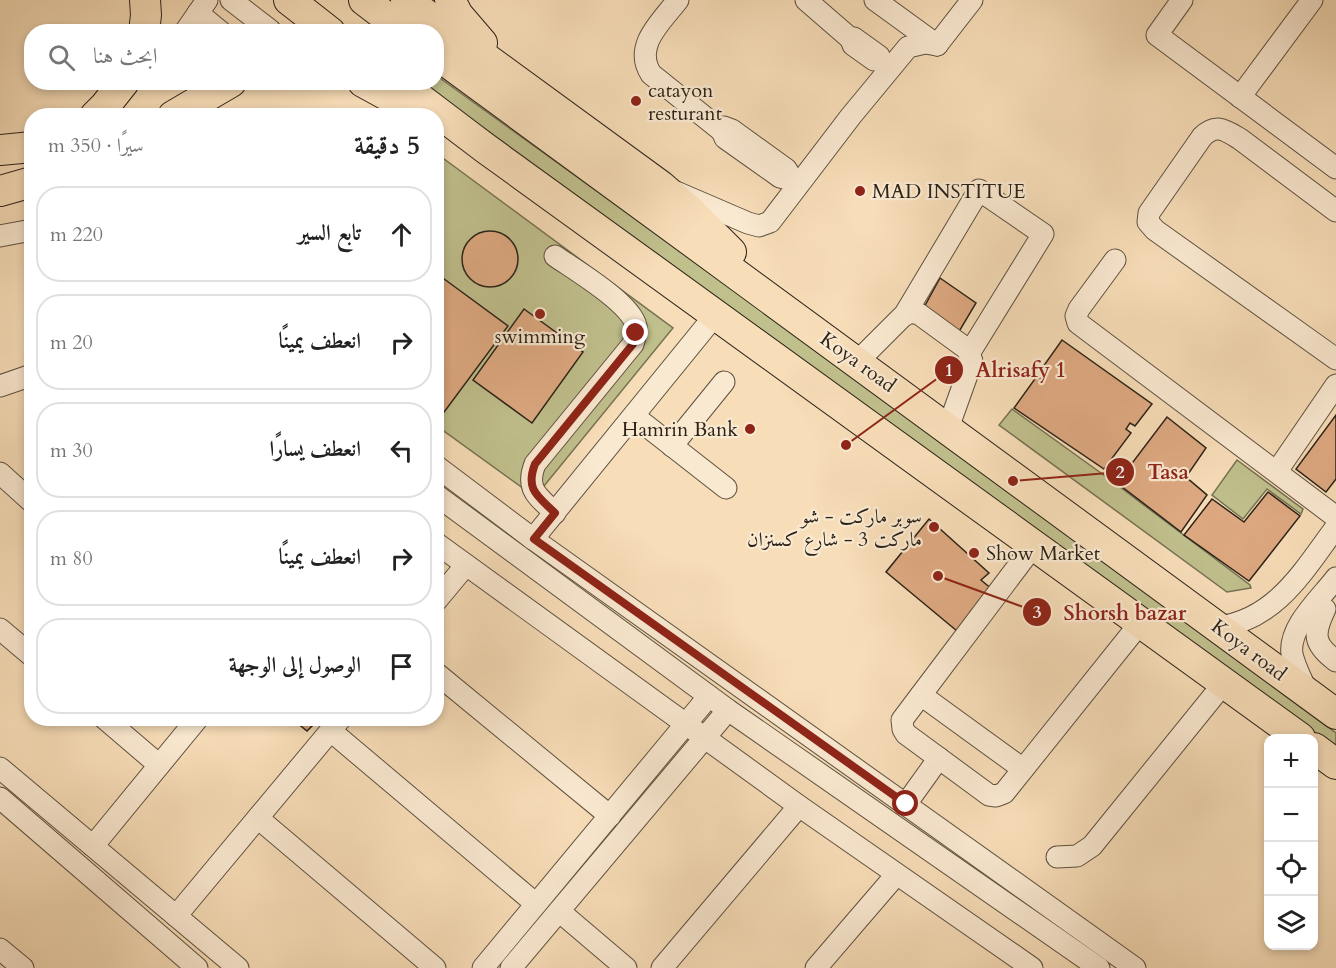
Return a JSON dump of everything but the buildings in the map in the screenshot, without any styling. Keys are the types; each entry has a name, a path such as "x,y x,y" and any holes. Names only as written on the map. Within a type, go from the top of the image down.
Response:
{"highway":[{"path":"145,0 145,24"},
{"path":"364,0 396,24"},
{"path":"406,0 439,24"},
{"path":"450,0 470,30 517,80"},
{"path":"289,1 319,24"},
{"path":"444,27 661,186 691,212 807,325"},
{"name":"Koya road","path":"444,60 1336,714"},
{"path":"103,108 118,90"},
{"path":"187,108 218,90"},
{"path":"207,108 224,90"},
{"path":"378,90 410,108"},
{"name":"Koya road","path":"409,90 432,108"},
{"name":"Koya road","path":"444,117 1294,734"},
{"path":"444,126 485,148"},
{"path":"0,150 24,148"},
{"path":"0,191 24,184"},
{"path":"1318,751 1336,764"}],"street":[{"path":"231,0 261,24"},
{"path":"678,0 647,41 644,58 646,66 651,74 722,131"},
{"path":"806,0 851,39"},
{"path":"875,0 937,45"},
{"path":"937,45 972,0"},
{"path":"1182,0 1157,35 1240,97 1333,160"},
{"path":"1240,97 1312,0"},
{"path":"274,24 289,1"},
{"path":"191,24 203,6 215,24"},
{"path":"661,186 748,223 759,226 770,222 851,116 908,47 925,43 937,45"},
{"path":"1336,211 1228,132 1210,129 1149,213 1148,222 1155,230 1336,359"},
{"path":"857,362 905,314 979,190 1043,234 970,352"},
{"path":"555,256 626,309 636,324 636,333 633,344 535,464 531,487 555,513"},
{"path":"1115,260 1079,309 1076,316 1078,323 1336,517"},
{"path":"905,314 910,312 919,314 970,352 972,361 948,428"},
{"path":"534,539 716,314"},
{"path":"0,386 24,378"},
{"path":"672,446 724,381"},
{"path":"1277,471 1336,385"},
{"path":"634,416 726,488"},
{"path":"444,472 534,539 1135,968"},
{"path":"0,473 24,495"},
{"path":"444,501 728,710 1099,968"},
{"path":"1218,627 1241,623 1262,612 1285,594 1336,526"},
{"path":"1034,545 902,720 906,734 989,795 996,796 1004,793 1141,622"},
{"path":"444,549 799,806 1032,968"},
{"path":"444,592 466,565"},
{"path":"1305,570 1329,594"},
{"path":"1329,594 1318,627 1317,643 1336,661"},
{"path":"1308,694 1292,655 1292,642 1301,622 1329,594"},
{"path":"0,629 24,649"},
{"path":"444,680 610,816"},
{"path":"1057,857 1077,856 1092,846 1224,683"},
{"path":"921,695 1023,769"},
{"path":"483,968 709,696"},
{"path":"511,968 728,710"},
{"path":"113,726 159,765"},
{"path":"93,846 191,726"},
{"path":"176,916 335,726"},
{"path":"337,726 536,904"},
{"path":"906,804 939,758"},
{"path":"0,768 238,968"},
{"path":"0,798 197,968"},
{"path":"662,968 799,806"},
{"path":"259,819 435,968"},
{"path":"826,965 896,875"},
{"path":"559,911 626,968"},
{"path":"0,950 22,968"}],"green space":[{"path":"444,81 731,288 1336,733 1336,748 432,90 444,90"},
{"path":"444,159 673,328 535,497 444,431"},
{"path":"1012,409 1112,481 1251,588 1227,592 999,425"},
{"path":"1237,460 1303,509 1301,514 1267,489 1243,519 1212,495"}],"place":[{"name":"catayon resturant","path":"636,101"},
{"name":"MAD INSTITUE","path":"860,191"},
{"name":"swimming","path":"540,314"},
{"name":"Hamrin Bank","path":"750,429"},
{"name":"Alrisafy 1","path":"846,445"},
{"name":"Tasa","path":"1013,481"},
{"name":"سوبر ماركت - شو ماركت 3 - شارع كسنزان","path":"934,527"},
{"name":"Show Market","path":"974,553"},
{"name":"Shorsh bazar","path":"938,576"}],"route":[{"path":"636,333 633,344 535,464 531,487 555,513 534,539 906,804"}]}
